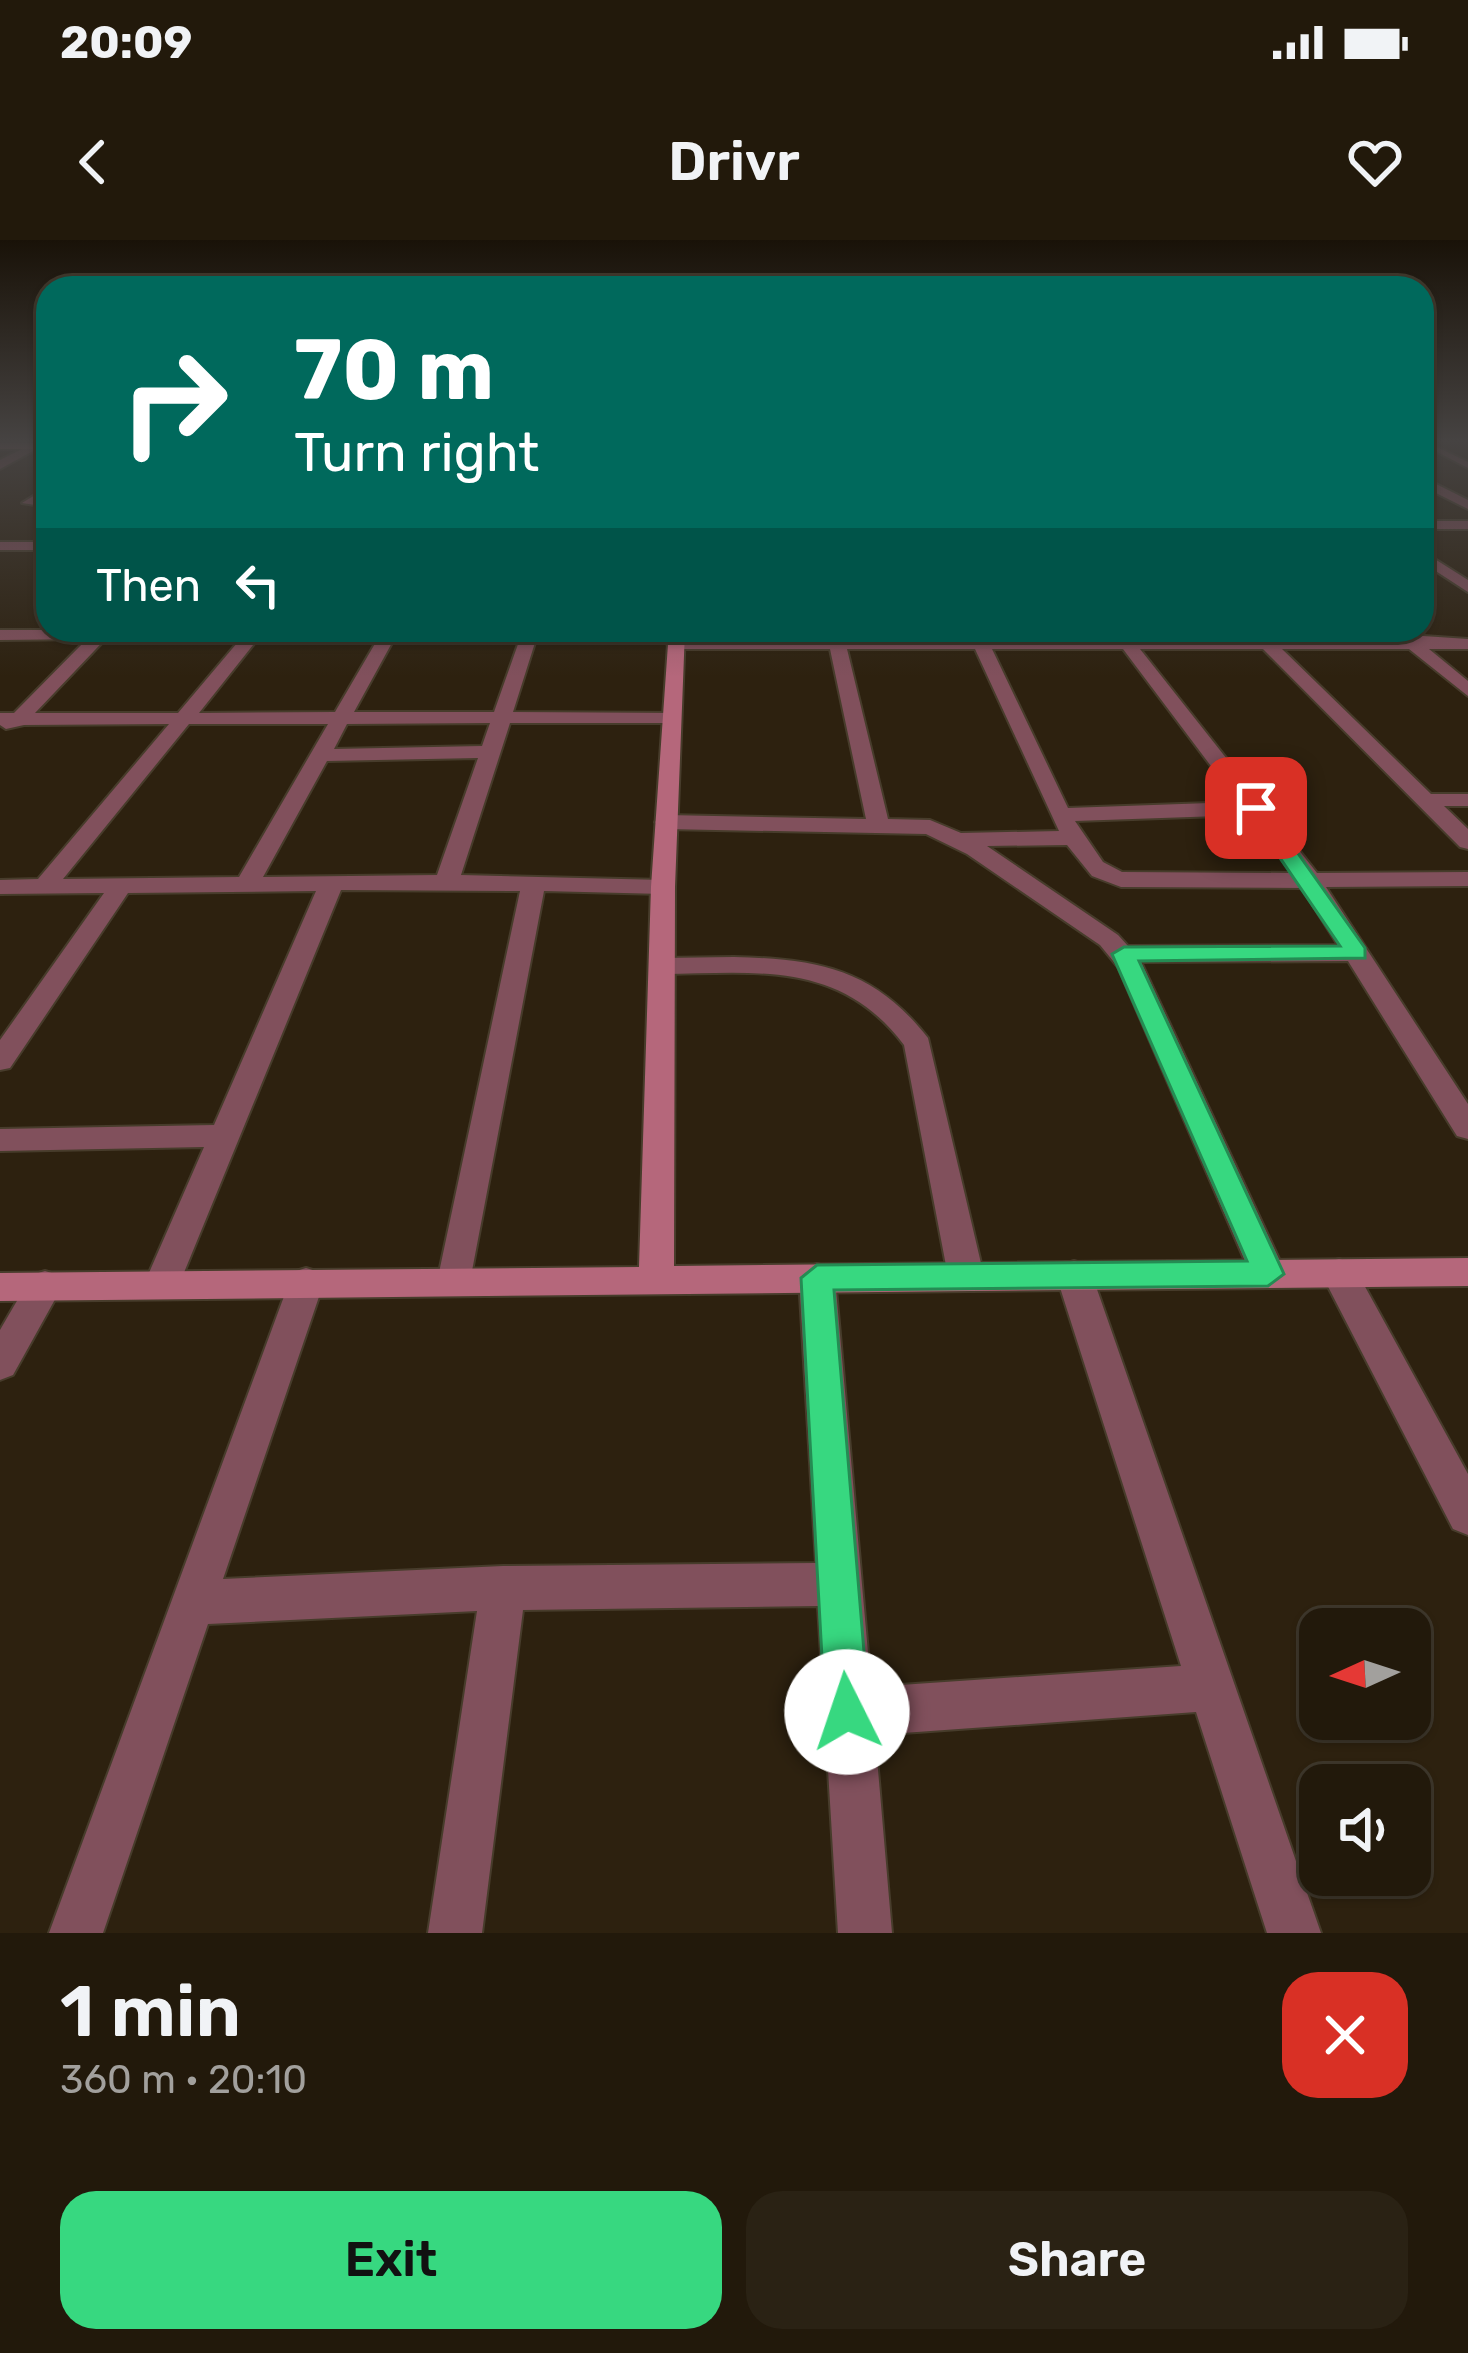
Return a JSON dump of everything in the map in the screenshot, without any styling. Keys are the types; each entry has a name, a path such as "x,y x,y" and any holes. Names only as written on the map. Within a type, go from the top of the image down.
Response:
{"street":[{"path":"1434,525 1468,525"},
{"path":"0,546 36,546"},
{"path":"1434,557 1468,557"},
{"path":"1434,563 1468,587"},
{"path":"0,635 36,634"},
{"path":"0,737 10,719 93,642"},
{"path":"45,886 246,642"},
{"path":"246,885 384,642"},
{"path":"447,882 527,642"},
{"path":"656,1280 663,887 677,642"},
{"path":"791,642 932,642"},
{"path":"980,642 1075,838 1094,866 1121,880 1468,879"},
{"path":"1125,642 1308,878 1468,1128"},
{"path":"1265,642 1468,842"},
{"path":"1370,642 1468,644"},
{"path":"1412,642 1468,690"},
{"path":"837,644 878,823"},
{"path":"10,719 671,717"},
{"path":"319,755 490,752"},
{"path":"1427,800 1468,800"},
{"path":"1063,815 1256,808"},
{"path":"666,822 930,827 962,840 1124,954 1268,1274"},
{"path":"962,840 1075,838"},
{"path":"0,887 447,882 663,887"},
{"path":"455,1282 533,884"},
{"path":"163,1282 331,885"},
{"path":"0,1061 121,886"},
{"path":"1124,954 1357,953"},
{"path":"662,966 806,965 870,990 902,1019 918,1044 967,1276"},
{"path":"0,1140 226,1136"},
{"path":"0,1287 1468,1272"},
{"path":"1339,1273 1468,1515"},
{"path":"1074,1275 1294,1933"},
{"path":"817,1278 865,1933"},
{"path":"76,1933 306,1282"},
{"path":"0,1364 45,1286"},
{"path":"191,1603 503,1588 837,1584"},
{"path":"455,1933 503,1588"},
{"path":"847,1712 1215,1687"}],"route":[{"path":"847,1712 817,1278 1268,1274 1124,954 1357,953 1256,808"}]}
